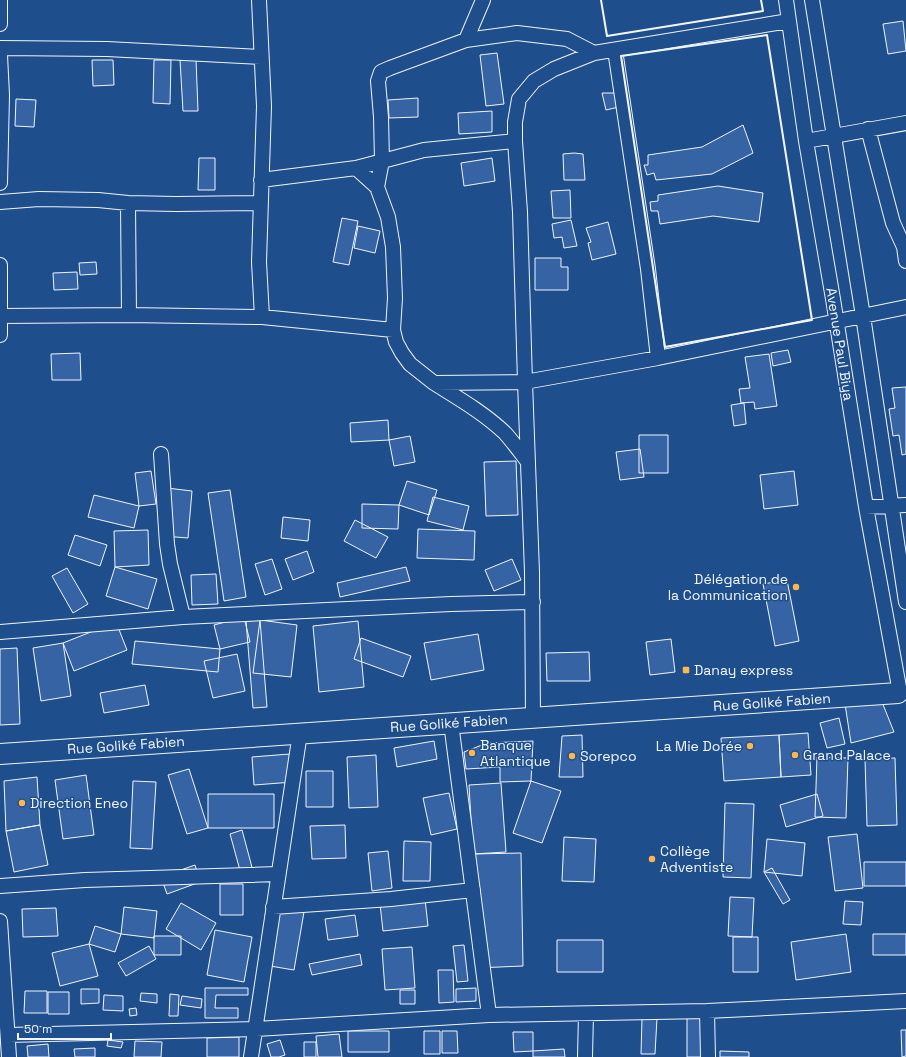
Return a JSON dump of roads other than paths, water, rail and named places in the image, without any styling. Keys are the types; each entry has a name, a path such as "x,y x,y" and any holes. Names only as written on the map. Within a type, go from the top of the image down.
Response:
{"highway":[{"name":"Rue Goliké Fabien","path":"0,754 533,718 902,691"}],"street":[{"path":"0,0 0,24"},
{"path":"259,0 264,106 259,262 262,317"},
{"path":"466,40 483,0"},
{"name":"Avenue Paul Biya","path":"786,0 806,141 866,507 902,691"},
{"path":"812,0 863,316 906,602"},
{"path":"533,718 533,602 520,212 515,141 515,122 518,99 534,81 554,69 594,53 789,21"},
{"path":"528,462 506,434 489,419 434,383 410,364 396,342 393,330 395,298 393,247 388,217 378,187 382,161 378,81 381,72 466,40 517,33 567,39 594,53"},
{"path":"0,48 107,49 261,57"},
{"path":"616,50 627,136 648,269 658,358"},
{"path":"0,55 2,95 0,183"},
{"path":"806,141 906,123"},
{"path":"868,129 893,222 904,247 906,261"},
{"path":"261,180 356,168 424,150 515,141"},
{"path":"356,168 378,187"},
{"path":"0,202 39,199 176,204 260,203"},
{"path":"128,203 128,315"},
{"path":"0,265 0,335"},
{"path":"434,383 525,382 658,358 906,307"},
{"path":"0,316 128,315 262,317 393,330"},
{"path":"161,454 167,544 170,564 183,617"},
{"path":"866,507 906,505"},
{"path":"0,632 183,617 452,604 533,602"},
{"path":"451,723 489,1016"},
{"path":"251,1057 300,733"},
{"path":"0,886 85,880 278,874"},
{"path":"273,906 384,900 472,890"},
{"path":"0,921 9,1057"},
{"path":"8,1035 256,1029 489,1016 707,1010 906,1001"},
{"path":"707,1010 708,1057"},
{"path":"586,1014 586,1057"}],"place":[{"name":"Délégation de la Communication","path":"796,587"},
{"name":"Danay express","path":"686,670"},
{"name":"La Mie Dorée","path":"750,746"},
{"name":"Banque Atlantique","path":"472,753"},
{"name":"Grand Palace","path":"795,755"},
{"name":"Sorepco","path":"572,756"},
{"name":"Direction Eneo","path":"22,803"},
{"name":"Collège Adventiste","path":"652,859"}]}
